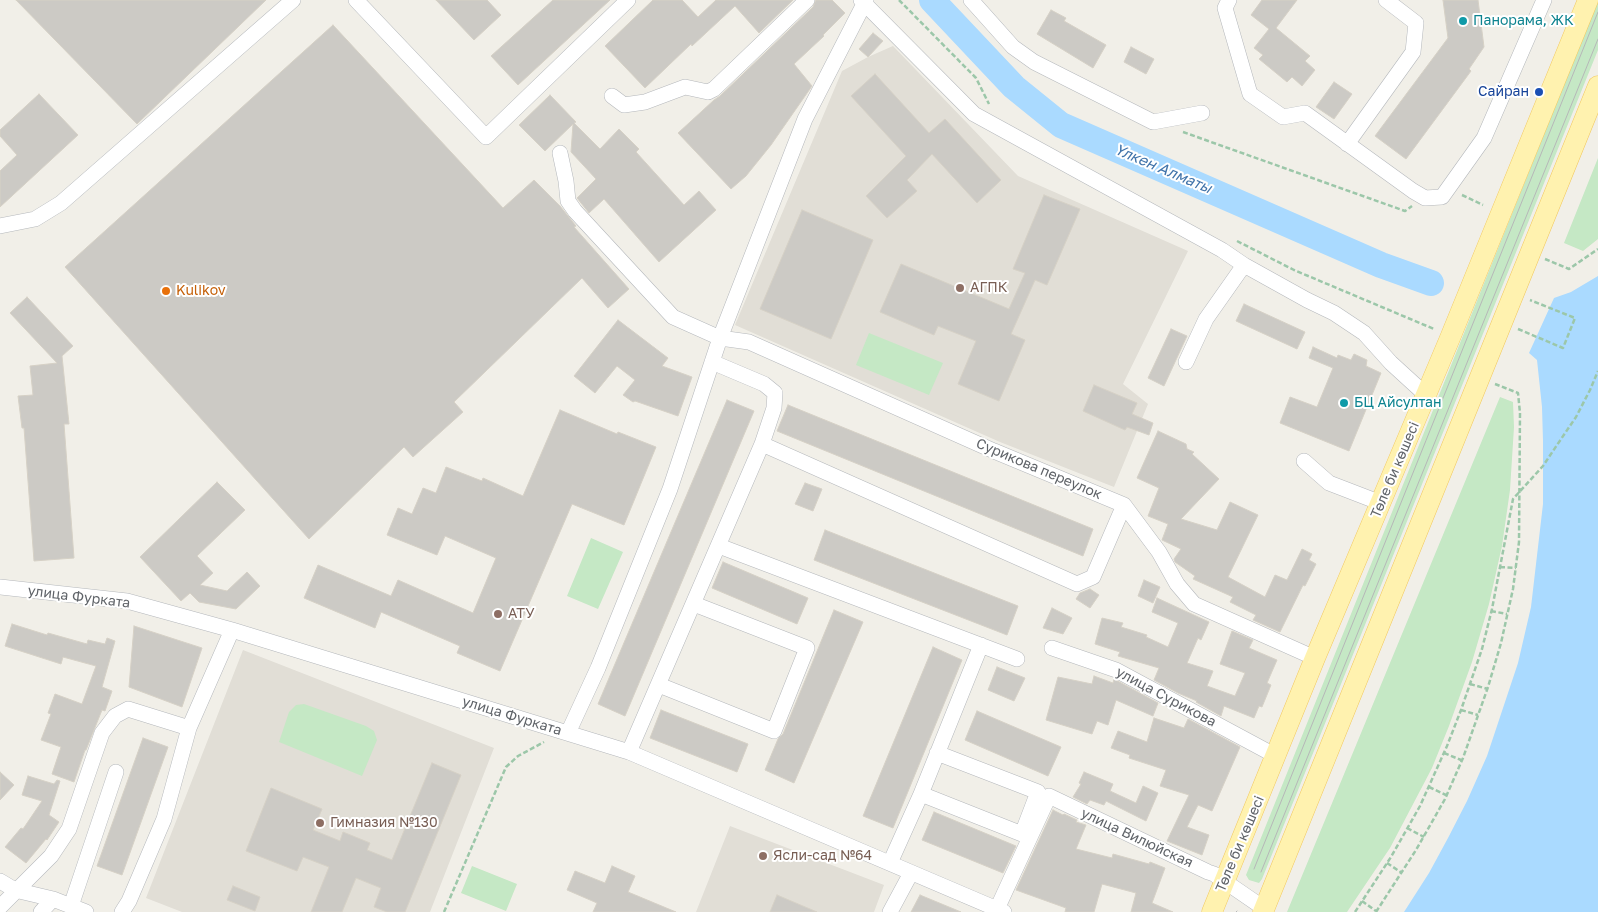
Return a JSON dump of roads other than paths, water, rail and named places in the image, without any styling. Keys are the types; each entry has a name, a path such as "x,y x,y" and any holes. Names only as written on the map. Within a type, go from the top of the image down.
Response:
{"main road":[{"name":"Төле би көшесі","path":"1212,912 1315,658 1426,396 1588,0"},
{"path":"1264,910 1535,262 1598,86"}],"street":[{"path":"0,226 35,219 61,203 293,0"},
{"path":"356,0 486,136 628,0"},
{"path":"612,96 624,105 645,102 685,87 708,92 714,89 807,0"},
{"path":"971,0 1013,47 1034,62 1153,122 1202,113"},
{"path":"1229,0 1224,8 1250,94 1283,117 1305,113 1425,198 1442,197 1484,138 1544,0"},
{"path":"1347,144 1414,52 1416,23 1386,0"},
{"path":"568,732 598,668 670,489 720,338 805,119 864,1 974,114 1222,250 1307,300 1334,313 1364,333 1391,363 1426,396"},
{"name":"Сурикова переулок","path":"560,153 568,201 575,211 674,317 720,338 749,342 1124,505"},
{"path":"1186,362 1206,319 1244,264"},
{"path":"629,752 762,444 774,408 775,393 764,384 712,362"},
{"path":"762,444 1077,584 1093,577 1124,505"},
{"path":"1304,461 1329,484 1381,503"},
{"path":"1124,505 1159,552 1177,584 1194,604 1315,658"},
{"path":"719,546 1017,659"},
{"name":"улица Фурката","path":"0,587 127,601 232,630 568,732 629,752 1000,911"},
{"path":"659,685 774,731 807,648 694,604"},
{"path":"122,912 129,901 164,819 189,728 232,630"},
{"path":"890,863 921,794 980,645"},
{"name":"улица Сурикова","path":"1052,648 1116,670 1276,756"},
{"path":"0,907 51,856 69,829 102,733 114,716 128,709 189,728"},
{"path":"921,794 1022,834 1038,792 937,753"},
{"path":"71,906 116,772"},
{"name":"улица Вилюйская","path":"1000,911 1050,796 1214,874 1264,910"},
{"path":"890,912 911,873"},
{"path":"0,881 15,890 53,899 86,912"},
{"path":"40,912 53,899"}],"water":[{"path":"1598,276 1598,912 1404,912 1429,873 1448,838 1487,756 1518,663 1531,607 1543,504 1543,441 1542,407 1537,360 1529,353 1554,298 1571,292"}],"waterway":[{"name":"Үлкен Алматы","path":"932,0 1014,87 1061,125 1381,265 1431,283"}],"tram line":[{"path":"1254,869 1598,12"},
{"path":"1261,872 1598,39"}],"place":[{"name":"Панорама, ЖК","path":"1463,21"},
{"name":"Сайран","path":"1539,92"},
{"name":"АГПК","path":"960,288"},
{"name":"Kulikov","path":"166,291"},
{"name":"БЦ Айсултан","path":"1344,403"},
{"name":"АТУ","path":"498,614"},
{"name":"Гимназия №130","path":"320,823"},
{"name":"Ясли-сад №64","path":"763,856"}]}
